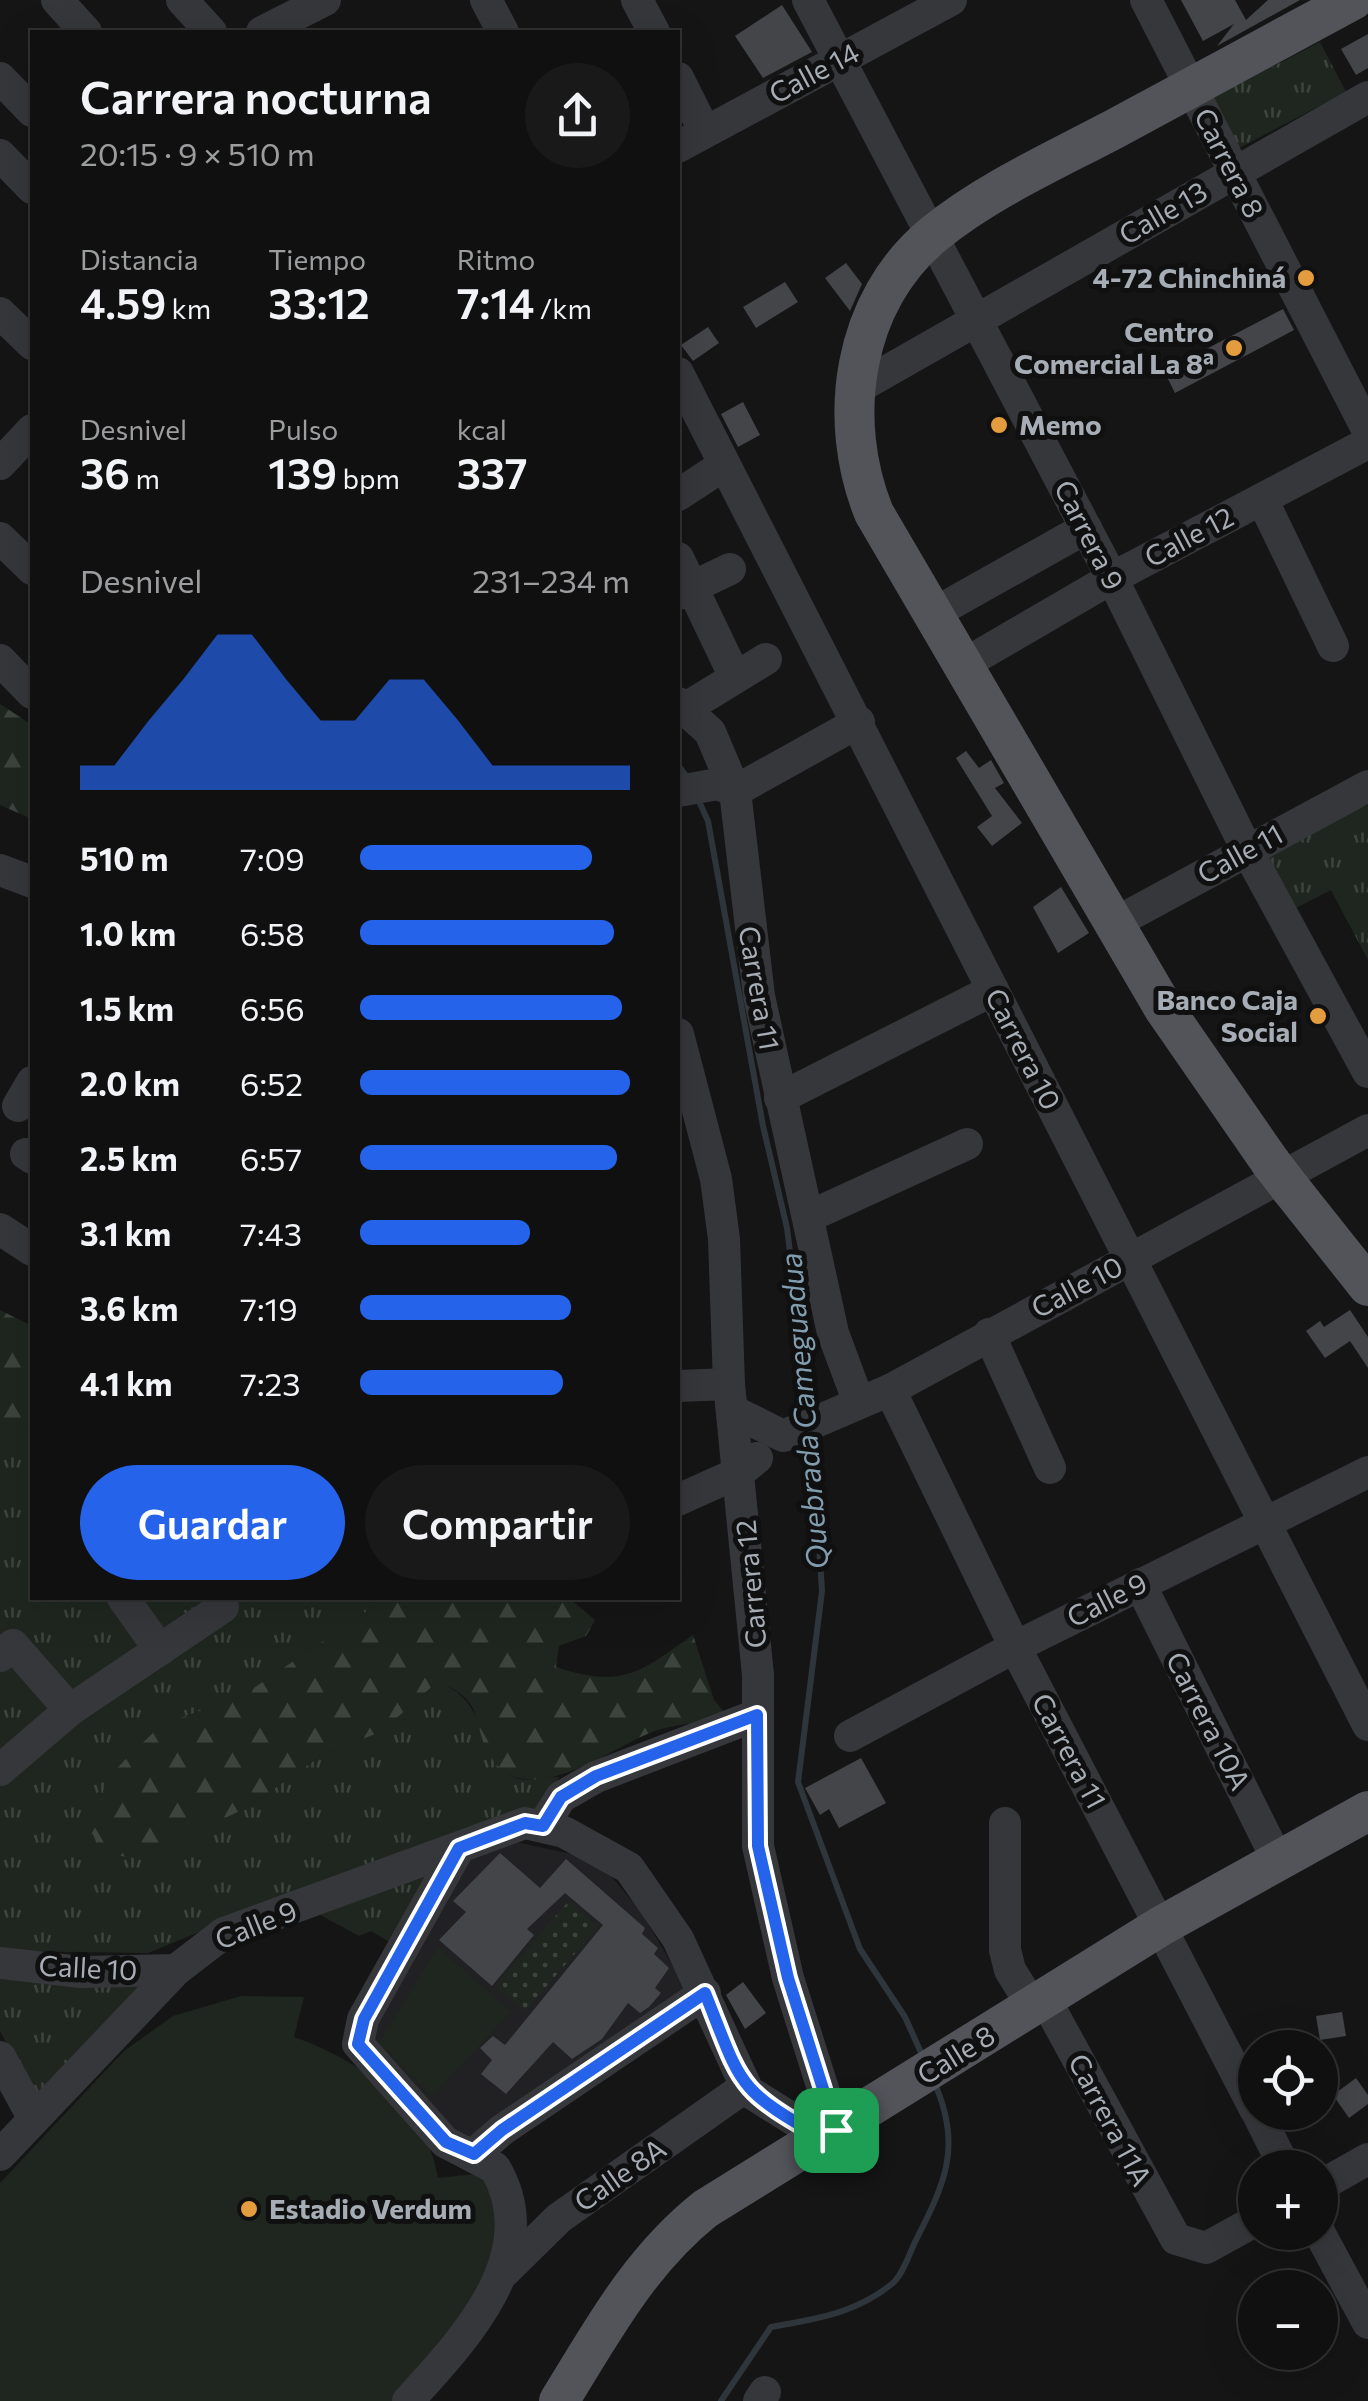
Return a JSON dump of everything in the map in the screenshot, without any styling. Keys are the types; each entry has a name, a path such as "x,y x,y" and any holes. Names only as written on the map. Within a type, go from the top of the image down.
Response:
{"main road":[{"path":"1353,0 1003,189 932,236 879,306 859,355 854,390 856,456 862,486 931,615 1211,1082 1368,1286"},
{"name":"Calle 8","path":"559,2401 623,2296 663,2245 750,2177 829,2134 1162,1926 1368,1811"}],"street":[{"path":"57,0 84,30"},
{"path":"182,0 208,30"},
{"path":"486,0 502,30"},
{"path":"637,0 653,30"},
{"name":"Carrera 9","path":"808,0 1112,578 1247,850 1368,1072"},
{"name":"Calle 14","path":"692,139 951,0"},
{"name":"Carrera 8","path":"1146,0 1368,431"},
{"path":"265,30 306,4"},
{"path":"0,78 30,109"},
{"path":"680,87 692,139"},
{"name":"Calle 13","path":"854,390 1368,97"},
{"path":"0,154 30,186"},
{"path":"0,313 30,342"},
{"name":"Carrera 10","path":"680,378 1368,1724"},
{"path":"0,464 29,440"},
{"name":"Calle 12","path":"961,666 1112,578 1368,443"},
{"path":"680,493 724,465"},
{"path":"1262,499 1333,646"},
{"path":"931,615 1086,528"},
{"path":"0,538 30,567"},
{"path":"730,568 682,580 734,675"},
{"path":"682,706 766,659"},
{"path":"0,660 30,690"},
{"name":"Carrera 11","path":"682,706 710,732 726,788 780,1098 810,1216 846,1409"},
{"path":"681,790 726,788 859,722"},
{"name":"Calle 11","path":"1114,924 1368,786"},
{"path":"0,870 30,881"},
{"path":"780,1098 993,990"},
{"name":"Carrera 12","path":"680,1042 716,1179 729,1289 732,1398 758,1675 758,1846 829,2134"},
{"name":"Calle 10","path":"680,1499 740,1472 792,1432 890,1390 1368,1130"},
{"path":"810,1216 966,1144"},
{"path":"0,1229 30,1249"},
{"path":"988,1334 1050,1468"},
{"path":"680,1386 732,1398 792,1432"},
{"name":"Carrera 11","path":"890,1390 1014,1647 1238,2076"},
{"name":"Calle 9","path":"850,1736 1014,1647 1264,1520 1368,1472"},
{"name":"Carrera 10A","path":"1140,1584 1277,1859"},
{"path":"124,1600 160,1650"},
{"path":"0,1770 70,1710 223,1607 218,1600"},
{"path":"0,1656 13,1645 70,1710"},
{"name":"Calle 9","path":"0,2155 176,1970 224,1933 534,1824 561,1797 596,1776 757,1715"},
{"name":"Carrera 11A","path":"1005,1823 1005,1950 1010,1970 1039,2003 1176,2240 1206,2248 1238,2230"},
{"path":"534,1824 588,1842 628,1868 678,1939 745,2087 760,2103 829,2134"},
{"path":"408,2401 475,2322 503,2273 510,2230 504,2182 495,2168 446,2142 358,2044 364,2019 459,1848"},
{"name":"Calle 10","path":"0,1964 81,1972 176,1970"},
{"path":"474,2154 502,2130 705,1993"},
{"path":"0,2058 34,2118"},
{"name":"Calle 8A","path":"503,2273 559,2218 745,2087"},
{"path":"1338,2176 1368,2159"},
{"path":"1329,2250 1368,2323"}],"shaded area":[{"path":"507,1840 576,1855 611,1876 641,1912 689,1993 464,2140 372,2047 376,2016 466,1858"}],"green space":[{"path":"1320,42 1346,92 1237,149 1210,99"},
{"path":"0,704 30,724 30,818 0,805"},
{"path":"1368,805 1368,960 1331,890 1292,910 1268,873 1267,849"},
{"path":"0,1310 30,1325 30,1432 7,1422 0,1427"},
{"path":"6,1421 30,1432 30,1600 370,1600 366,1612 239,1698 162,1724 248,1807 325,1753 381,1732 437,1682 455,1691 468,1704 496,1761 506,1772 524,1780 559,1777 537,1814 250,1911 148,1953 0,1951 0,1427"},
{"path":"370,1600 571,1600 595,1620 586,1636 559,1646 556,1667 598,1677 615,1677 644,1668 693,1635 714,1700 729,1718 661,1729 575,1770 529,1780 509,1774 492,1759 471,1706 453,1689 437,1682 381,1732 325,1753 248,1807 140,1859 109,1854 88,1829 109,1776 162,1724 239,1698 366,1612"},
{"path":"435,1867 393,1944 371,1931 359,1936 315,1912"},
{"path":"569,1901 598,1927 525,2011 495,1986"},
{"path":"438,1947 511,2012 432,2096 379,2043"},
{"path":"0,1976 145,1985 39,2102 0,2031"},
{"name":"Estadio Verdum","path":"241,1996 304,1997 294,2037 342,2059 386,2089 420,2129 438,2178 493,2172 498,2223 489,2277 397,2401 0,2401 0,2183 124,2051 173,2016"}],"building":[{"path":"1181,0 1235,0 1246,20 1268,0 1300,0 1217,46 1234,24 1203,41"},
{"path":"782,5 812,52 763,78 735,36"},
{"path":"1368,34 1368,68 1356,75 1341,49"},
{"path":"846,263 862,284 850,311 825,278"},
{"path":"785,282 798,302 756,328 743,307"},
{"name":"Centro Comercial La 8ª","path":"1283,309 1294,330 1175,393 1164,371"},
{"path":"708,327 719,343 693,361 681,345"},
{"path":"743,402 760,435 738,447 721,414"},
{"path":"966,751 979,768 991,760 1004,783 995,788 1022,823 992,846 977,827 992,816 956,758"},
{"path":"1061,887 1089,933 1058,953 1033,907"},
{"path":"1350,1310 1368,1337 1368,1368 1350,1341 1325,1358 1306,1331 1320,1321 1324,1327"},
{"path":"861,1758 886,1803 839,1828 829,1809 820,1815 805,1788"},
{"path":"500,1853 540,1888 566,1859 645,1928 642,1934 658,1948 654,1954 669,1968 655,1988 661,1993 649,2007 640,2013 628,2003 602,2039 572,2059 553,2042 506,2094 481,2074 492,2060 480,2048 493,2036 505,2045 603,1925 565,1893 527,1929 534,1935 492,1986 439,1940 466,1912 453,1901"},
{"path":"743,1982 766,2013 745,2029 726,1995"},
{"path":"1342,2012 1346,2036 1338,2037 1338,2030 1318,2030 1316,2016"},
{"path":"1356,2078 1368,2095 1368,2104 1349,2118 1338,2102 1338,2091"}],"waterway":[{"name":"Quebrada Cameguadua","path":"680,768 690,781"},
{"name":"Quebrada Cameguadua","path":"697,797 708,821 763,1126 787,1228 810,1413"},
{"name":"Quebrada Cameguadua","path":"812,1435 822,1591 798,1782 860,1949 905,2017 923,2057"},
{"name":"Quebrada Cameguadua","path":"721,2401 771,2327 850,2308 879,2293 900,2275 935,2201 947,2164 947,2126 934,2082"}],"place":[{"name":"4-72 Chinchiná","path":"1306,278"},
{"name":"Centro Comercial La 8ª","path":"1234,348"},
{"name":"Memo","path":"999,425"},
{"name":"Banco Caja Social","path":"1318,1016"},
{"name":"Estadio Verdum","path":"249,2209"}],"route":[{"path":"757,1715 758,1846 788,1978 836,2130 823,2138 760,2103 748,2091 729,2059 705,1993 502,2130 474,2154 446,2142 369,2059 358,2044 358,2034 459,1848 525,1823 543,1826 561,1797 596,1776 757,1715"}]}
